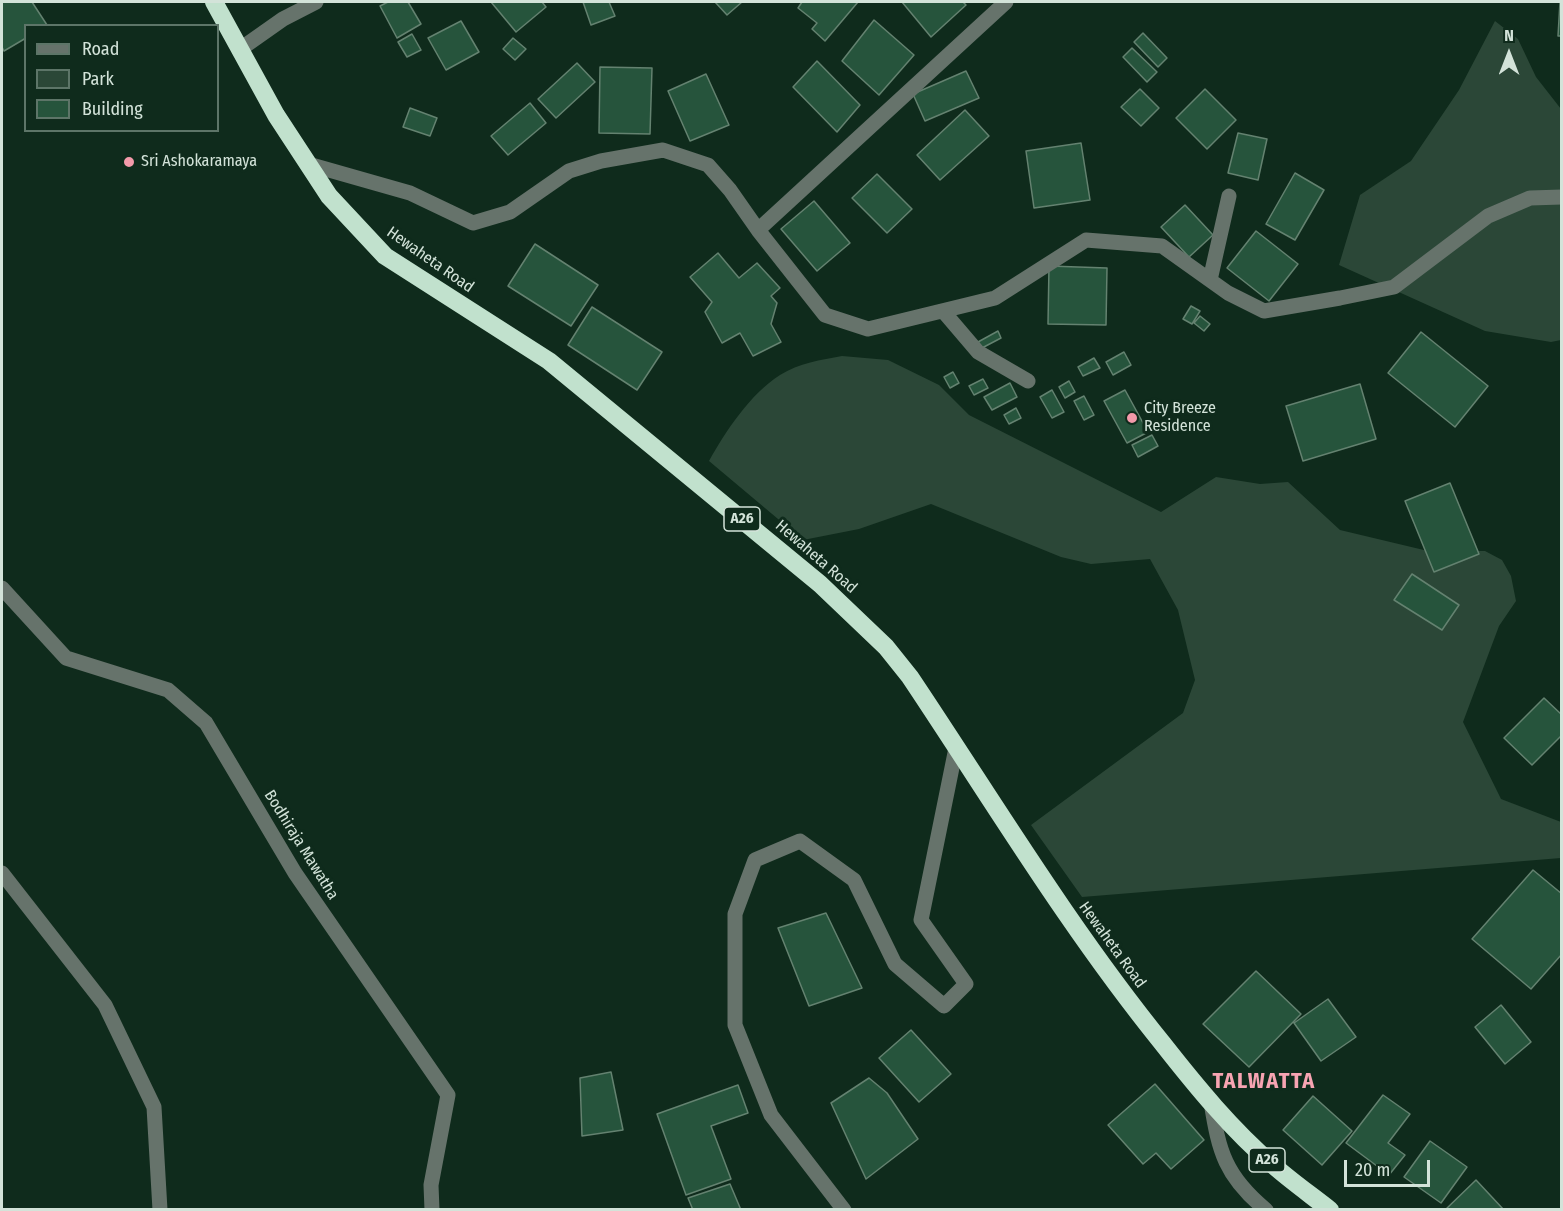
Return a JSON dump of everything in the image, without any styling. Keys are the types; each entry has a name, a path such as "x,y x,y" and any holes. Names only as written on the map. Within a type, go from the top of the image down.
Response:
{"highway":[{"name":"Hewaheta Road","path":"214,2 239,50 329,196 385,256 549,361 820,584 892,655 956,747 1079,934 1131,1004 1211,1102 1272,1164 1330,1209"}],"street":[{"path":"239,50 283,19 316,2"},
{"path":"758,230 1006,2"},
{"path":"308,164 410,192 473,223 510,212 569,171 601,161 663,150 708,165 730,190 758,230 825,315 868,329 995,298 1086,240 1162,246 1228,293 1264,311 1340,298 1394,286 1488,216 1530,198 1562,197"},
{"path":"1210,280 1230,196"},
{"path":"943,311 978,352 1029,381"},
{"name":"Bodhiraja Mawatha","path":"2,588 66,658 168,690 206,723 295,873 448,1095 431,1185 432,1209"},
{"path":"844,1209 771,1115 735,1025 735,914 755,860 800,841 854,880 895,964 944,1006 966,984 921,920 956,747"},
{"path":"2,873 105,1005 154,1107 160,1209"},
{"path":"1211,1102 1218,1145 1227,1169 1245,1192 1266,1209"}],"green space":[{"path":"1495,21 1518,39 1536,77 1561,109 1561,340 1551,342 1485,331 1339,265 1360,195 1411,161 1459,90"},
{"path":"842,356 888,360 939,385 969,415 1161,512 1216,477 1260,484 1288,482 1340,530 1428,551 1485,551 1502,560 1511,576 1516,601 1499,626 1463,722 1501,799 1561,822 1561,858 1082,897 1031,825 1183,713 1195,680 1178,610 1150,559 1091,564 1061,557 931,504 859,529 803,540 709,461 740,414 769,383 780,375 810,362"}],"building":[{"path":"2,2 32,2 46,24 24,24 24,39 4,51 2,47"},
{"path":"388,2 408,2 421,24 397,38 380,6"},
{"path":"491,2 542,2 546,7 516,32"},
{"path":"583,2 609,2 615,16 591,25"},
{"path":"715,2 742,2 727,15"},
{"path":"802,2 858,2 825,41 812,29 817,23 798,8"},
{"path":"902,2 963,2 966,5 931,37"},
{"path":"1560,2 1562,2 1562,36 1558,36"},
{"path":"874,20 914,55 879,95 842,61"},
{"path":"461,21 479,52 446,70 428,38"},
{"path":"1143,33 1167,58 1158,67 1134,42"},
{"path":"412,34 421,50 407,57 398,42"},
{"path":"513,38 526,49 515,60 503,49"},
{"path":"1132,48 1157,72 1147,82 1123,57"},
{"path":"817,61 860,105 837,132 793,87"},
{"path":"577,63 595,82 556,118 538,99"},
{"path":"600,67 652,68 650,134 599,133"},
{"path":"966,71 979,98 925,121 913,94"},
{"path":"706,74 729,125 690,141 668,91"},
{"path":"1140,89 1159,108 1141,126 1121,107"},
{"path":"1205,89 1236,120 1207,149 1176,118"},
{"path":"530,103 546,123 508,155 491,136"},
{"path":"410,108 437,118 430,136 403,127"},
{"path":"965,110 989,136 940,180 917,155"},
{"path":"1238,133 1267,139 1258,180 1228,173"},
{"path":"1081,143 1090,200 1034,208 1026,151"},
{"path":"1295,173 1324,190 1295,240 1266,224"},
{"path":"877,174 912,209 887,233 852,198"},
{"path":"814,201 850,243 817,271 781,229"},
{"path":"1185,205 1213,235 1189,257 1161,227"},
{"path":"1256,231 1298,264 1269,301 1227,268"},
{"path":"535,244 598,285 571,326 508,286"},
{"path":"718,253 739,278 757,263 780,288 771,296 777,303 771,324 781,342 753,356 740,333 722,343 705,312 712,302 690,277"},
{"path":"1049,266 1107,268 1106,325 1048,324"},
{"path":"1191,306 1200,311 1192,324 1183,319"},
{"path":"592,307 662,352 637,390 568,345"},
{"path":"1200,316 1210,324 1204,331 1194,323"},
{"path":"998,331 1001,338 982,348 978,342"},
{"path":"1421,332 1488,386 1455,427 1388,373"},
{"path":"1124,352 1131,365 1113,375 1106,362"},
{"path":"1094,358 1100,368 1083,376 1078,367"},
{"path":"953,372 959,383 950,388 944,377"},
{"path":"983,379 988,388 974,395 969,386"},
{"path":"1069,381 1075,392 1065,398 1059,387"},
{"path":"1010,383 1017,397 992,410 984,397"},
{"path":"1360,384 1376,439 1303,461 1286,406"},
{"path":"1052,390 1064,412 1052,418 1040,397"},
{"path":"1125,390 1148,432 1127,443 1104,401"},
{"path":"1084,396 1094,415 1084,420 1074,401"},
{"path":"1016,408 1021,418 1009,424 1004,415"},
{"path":"1152,435 1158,446 1138,457 1132,445"},
{"path":"1450,483 1479,554 1434,572 1405,501"},
{"path":"1412,574 1459,605 1442,630 1394,600"},
{"path":"1544,698 1562,715 1562,735 1532,765 1504,738"},
{"path":"1533,870 1562,894 1562,954 1531,989 1472,939"},
{"path":"826,913 862,988 809,1006 778,928"},
{"path":"1256,971 1301,1014 1249,1067 1203,1024"},
{"path":"1328,999 1356,1037 1321,1061 1294,1023"},
{"path":"1501,1005 1531,1042 1505,1064 1475,1027"},
{"path":"911,1030 951,1074 919,1102 879,1058"},
{"path":"611,1072 623,1130 582,1136 580,1078"},
{"path":"869,1078 887,1093 918,1139 866,1179 831,1103"},
{"path":"1155,1084 1204,1140 1171,1169 1156,1153 1143,1164 1108,1125"},
{"path":"738,1085 748,1113 711,1126 731,1179 686,1195 657,1114"},
{"path":"1383,1095 1410,1114 1388,1143 1405,1155 1389,1175 1346,1143"},
{"path":"1313,1096 1352,1131 1322,1165 1283,1130"},
{"path":"1430,1141 1467,1167 1441,1203 1404,1177"},
{"path":"1476,1180 1504,1210 1445,1210"},
{"path":"730,1184 741,1210 693,1210 688,1198"}],"place":[{"name":"Sri Ashokaramaya","path":"129,162"},
{"name":"City Breeze Residence","path":"1132,418"}],"district":[{"name":"TALWATTA","path":"1264,1082"}]}
